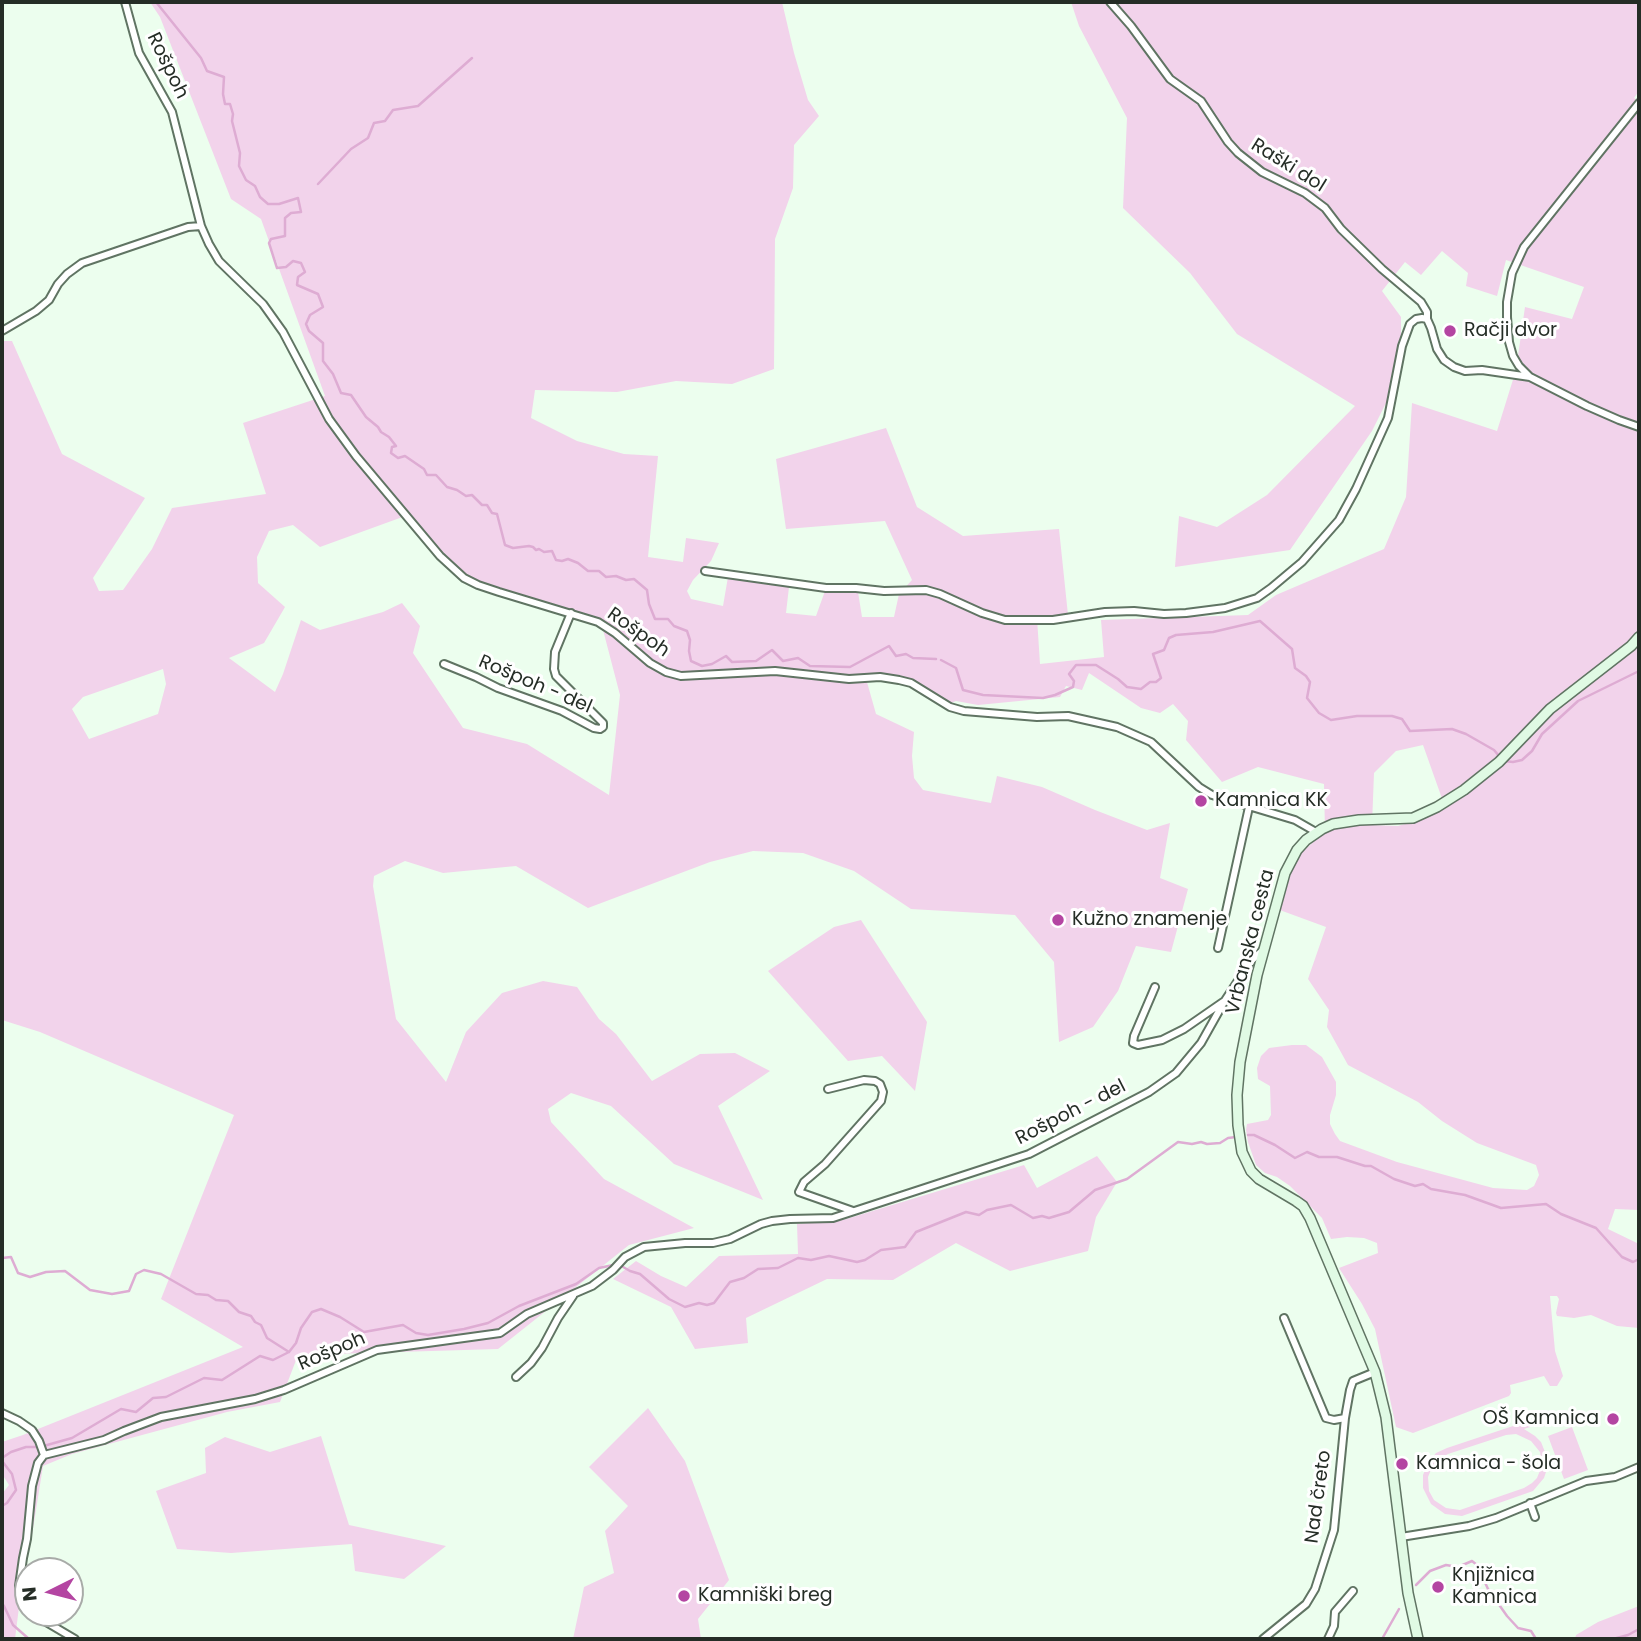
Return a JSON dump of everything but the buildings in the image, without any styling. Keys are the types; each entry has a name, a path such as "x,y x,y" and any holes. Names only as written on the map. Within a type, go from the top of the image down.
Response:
{"street":[{"name":"Rošpoh","path":"125,2 139,54 172,112 201,226 219,261 263,304 283,332 329,419 356,456 440,556 464,578 478,585 597,622 615,633 650,663 666,672 681,676 775,671 849,679 880,677 911,684 950,707 964,711 1037,717 1069,716 1117,727 1151,742 1199,787 1212,795 1295,820 1316,832"},
{"name":"Raški dol","path":"1110,2 1170,79 1201,101 1238,153 1262,172 1305,193 1325,208 1341,229 1421,302 1427,312 1437,349 1444,360 1465,371 1482,370 1530,377"},
{"path":"1639,103 1524,247 1515,265 1507,302 1509,342 1513,356 1530,377 1639,427"},
{"path":"2,331 49,300 58,284 82,263 188,227 201,226"},
{"path":"705,570 826,587 884,591 926,590 1005,620 1053,620 1105,612 1186,613 1225,608 1256,598 1302,562 1339,520 1388,418 1402,346 1410,324 1416,319 1427,319"},
{"name":"Rošpoh - del","path":"444,664 600,729 603,723 556,676 555,652 571,613"},
{"path":"1316,832 1333,824 1359,820 1413,818 1437,807 1464,790 1499,762 1550,709 1639,637"},
{"path":"1218,947 1250,807"},
{"name":"Vrbanska cesta","path":"1316,832 1297,850 1284,873 1263,950 1240,1062 1238,1125 1245,1161 1251,1171 1259,1179 1303,1206 1310,1218 1375,1371"},
{"name":"Rošpoh - del","path":"625,1257 644,1247 713,1243 730,1239 772,1221 833,1218 1029,1154 1149,1092 1176,1073 1201,1043 1251,961 1263,950"},
{"name":"Rošpoh - del","path":"1155,987 1134,1036 1133,1043 1138,1045 1162,1040 1184,1029 1224,1002"},
{"path":"828,1089 864,1080 880,1084 883,1092 881,1101 825,1164 804,1182 799,1192 853,1211"},
{"name":"Rošpoh","path":"43,1452 104,1440 161,1417 255,1399 284,1390 377,1350 500,1334 527,1314 592,1286 625,1257"},
{"path":"516,1377 536,1355 574,1294"},
{"path":"1283,1318 1326,1418 1345,1418"},
{"path":"1375,1371 1386,1417 1416,1639"},
{"name":"Nad čreto","path":"1263,1639 1307,1604 1315,1589 1334,1530 1350,1390 1353,1381 1375,1371"},
{"path":"2,1413 32,1430 43,1452 32,1486 23,1557"},
{"path":"1401,1537 1469,1526 1496,1518 1586,1481 1615,1477 1639,1466"},
{"path":"1530,1503 1535,1517"},
{"path":"1328,1639 1334,1626 1335,1612 1353,1591"},
{"path":"54,1627 75,1639"}],"shaded area":[{"path":"150,2 782,2 808,100 819,116 794,145 793,188 775,239 774,369 732,384 676,381 617,392 535,390 531,418 577,441 624,454 658,456 648,557 683,562 686,538 719,543 711,561 693,580 687,591 691,599 723,606 728,577 789,587 786,613 816,616 825,591 858,592 862,617 894,617 899,594 912,580 885,521 786,529 776,459 886,428 917,507 963,536 1059,529 1068,615 1037,618 1040,664 1104,657 1101,620 1248,615 1276,595 1384,549 1406,497 1412,403 1497,431 1516,370 1525,307 1572,319 1584,287 1506,260 1497,296 1466,286 1468,273 1442,251 1421,275 1405,262 1382,291 1401,317 1401,351 1390,395 1372,431 1290,550 1175,567 1179,516 1217,527 1267,495 1355,406 1237,334 1190,273 1123,208 1127,118 1079,26 1071,2 1639,2 1639,91 1634,98 1639,101 1639,1210 1615,1209 1608,1229 1639,1244 1639,1328 1617,1326 1591,1315 1574,1318 1557,1316 1559,1299 1557,1296 1550,1296 1555,1351 1563,1376 1557,1386 1550,1386 1544,1376 1510,1385 1509,1396 1413,1433 1396,1427 1375,1329 1339,1268 1378,1253 1377,1243 1364,1238 1331,1239 1322,1218 1290,1186 1256,1165 1248,1142 1247,1124 1268,1120 1271,1115 1270,1086 1258,1079 1257,1068 1261,1056 1269,1048 1306,1045 1322,1057 1336,1082 1330,1124 1340,1141 1397,1162 1493,1188 1527,1190 1534,1186 1539,1175 1536,1165 1477,1143 1418,1102 1348,1065 1327,1027 1329,1010 1308,979 1326,927 1277,909 1285,875 1302,852 1325,832 1324,784 1258,767 1222,782 1186,740 1188,721 1173,704 1160,713 1141,708 1089,673 1082,690 1066,686 1060,697 978,705 956,701 951,703 896,675 865,675 876,714 914,732 914,778 923,790 991,803 997,776 1042,787 1147,830 1170,823 1160,878 1188,889 1171,952 1136,946 1118,991 1093,1027 1059,1042 1054,962 1015,915 911,909 854,871 803,853 753,851 710,862 588,908 516,866 443,873 405,861 374,876 373,886 396,1019 446,1082 466,1032 502,993 543,981 577,987 599,1019 616,1034 652,1081 700,1054 735,1053 770,1071 718,1106 763,1200 674,1164 611,1106 571,1093 548,1109 551,1122 604,1179 694,1228 629,1245 498,1349 298,1355 280,1402 227,1412 72,1454 43,1466 31,1541 26,1557 14,1557 15,1639 3,1639 2,1494 9,1485 2,1474 2,1442 243,1347 161,1299 234,1115 40,1032 2,1020 2,341 12,341 62,454 145,498 93,578 99,591 123,590 152,549 172,508 266,494 243,423 325,396 261,219 231,199 160,17","holes":["408,515 468,580 602,626 620,695 609,795 527,744 463,728 413,653 420,626 402,603 383,612 320,630 301,620 275,692 229,658 264,643 285,607 258,583 257,557 269,531 293,525 320,547","163,669 166,684 158,714 89,739 72,709 83,697","1423,745 1445,807 1419,820 1398,826 1372,825 1374,773 1396,751"]},
{"path":"861,920 927,1022 915,1091 882,1056 848,1061 768,971 834,927"},
{"path":"1097,1156 1117,1182 1096,1217 1088,1251 1010,1271 956,1243 893,1280 827,1279 746,1318 748,1343 695,1349 671,1307 613,1279 636,1261 686,1287 719,1256 798,1254 797,1224 843,1220 1024,1165 1037,1188"},
{"path":"648,1408 685,1461 729,1580 698,1619 701,1639 573,1639 584,1587 614,1573 605,1531 628,1506 589,1467"},
{"path":"1540,1417 1542,1423 1524,1429 1541,1442 1548,1466 1544,1478 1533,1491 1462,1516 1445,1514 1431,1504 1423,1488 1423,1475 1436,1453","holes":["1516,1434 1531,1441 1540,1452 1541,1468 1537,1478 1524,1488 1460,1510 1446,1508 1434,1500 1429,1491 1428,1477 1432,1467 1448,1454 1506,1435"]},
{"path":"1572,1427 1588,1470 1564,1479 1548,1436"},
{"path":"321,1436 349,1525 446,1546 404,1579 355,1571 352,1544 231,1553 177,1549 156,1491 206,1473 205,1448 225,1437 270,1452"},
{"path":"1639,1606 1639,1639 1575,1639 1576,1635 1598,1622"}],"waterway":[{"path":"156,2 201,58 207,71 224,77 225,104 230,104 233,114 232,121 240,153 239,166 246,180 255,186 260,197 268,204 279,204 298,198 301,212 291,213 285,218 285,236 271,239 269,243 277,268 286,267 293,261 301,263 305,272 298,277 297,285 318,294 323,307 310,315 306,324 309,331 323,343 323,361 333,374 341,393 351,395 366,417 396,446 392,447 391,453 398,458 405,456 424,469 427,475 436,475 447,487 466,496 472,495 482,505 487,505 492,513 497,514 505,545 552,551 556,560 568,559 588,571 599,571 606,577 634,579 647,590 655,619 668,619 674,626 687,631 691,661 702,666 726,656 732,662 756,661 772,650 783,661 798,658 810,666 850,667 889,646 896,656 906,654 913,658 936,659"},
{"path":"318,184 351,149 368,138 374,123 385,121 393,110 418,106 472,58"},
{"path":"941,660 956,668 963,690 983,695 1043,698 1055,695 1073,687 1074,681 1069,674 1076,665 1096,665 1127,687 1141,689 1161,678 1153,654 1164,650 1169,638 1213,632 1260,621 1292,649 1295,668 1310,682 1307,698 1319,713 1331,720 1357,716 1392,716 1402,719 1410,731 1452,729 1466,734 1494,750 1499,756"},
{"path":"1504,761 1522,760 1532,751 1542,734 1578,701 1639,671"},
{"path":"1248,1135 1275,1145 1295,1158 1307,1152 1319,1157 1337,1157 1371,1166 1394,1179 1415,1186 1423,1184 1431,1189 1465,1195 1501,1208 1546,1204 1561,1214 1596,1228 1622,1257 1633,1262 1639,1259"},
{"path":"2,1458 26,1447 40,1447 72,1438 121,1409 136,1412 153,1398 166,1397 204,1378 222,1380 260,1356 273,1360 289,1352 312,1312 321,1309 364,1332 403,1325 416,1333 428,1335 488,1323 519,1306 576,1284 599,1268 618,1264 640,1274 669,1299 685,1307 699,1303 707,1305 714,1303 730,1282 744,1278 758,1269 778,1268 798,1258 811,1260 829,1256 857,1262 865,1260 881,1250 905,1247 916,1232 966,1212 979,1215 987,1210 1011,1205 1033,1218 1049,1218 1069,1212 1095,1190 1127,1179 1178,1142 1220,1143 1236,1137"},
{"path":"2,1258 11,1257 18,1273 30,1277 46,1272 65,1271 90,1290 112,1294 129,1291 136,1274 144,1270 161,1274 196,1294 228,1301 239,1312 251,1316 261,1325 267,1338 289,1352"},
{"path":"2,1461 12,1474 16,1490 2,1506"},
{"path":"1416,1585 1430,1571 1446,1565 1458,1567 1472,1561 1507,1616 1518,1628 1531,1631 1536,1639"},
{"path":"2,1604 13,1625 29,1639"},
{"path":"1382,1639 1399,1609"},
{"path":"1613,1639 1639,1629"}],"place":[{"name":"Račji dvor","path":"1450,331"},
{"name":"Kamnica KK","path":"1201,801"},
{"name":"Kužno znamenje","path":"1058,920"},
{"name":"OŠ Kamnica","path":"1613,1419"},
{"name":"Kamnica - šola","path":"1402,1464"},
{"name":"Knjižnica Kamnica","path":"1438,1587"},
{"name":"Kamniški breg","path":"684,1596"}]}
